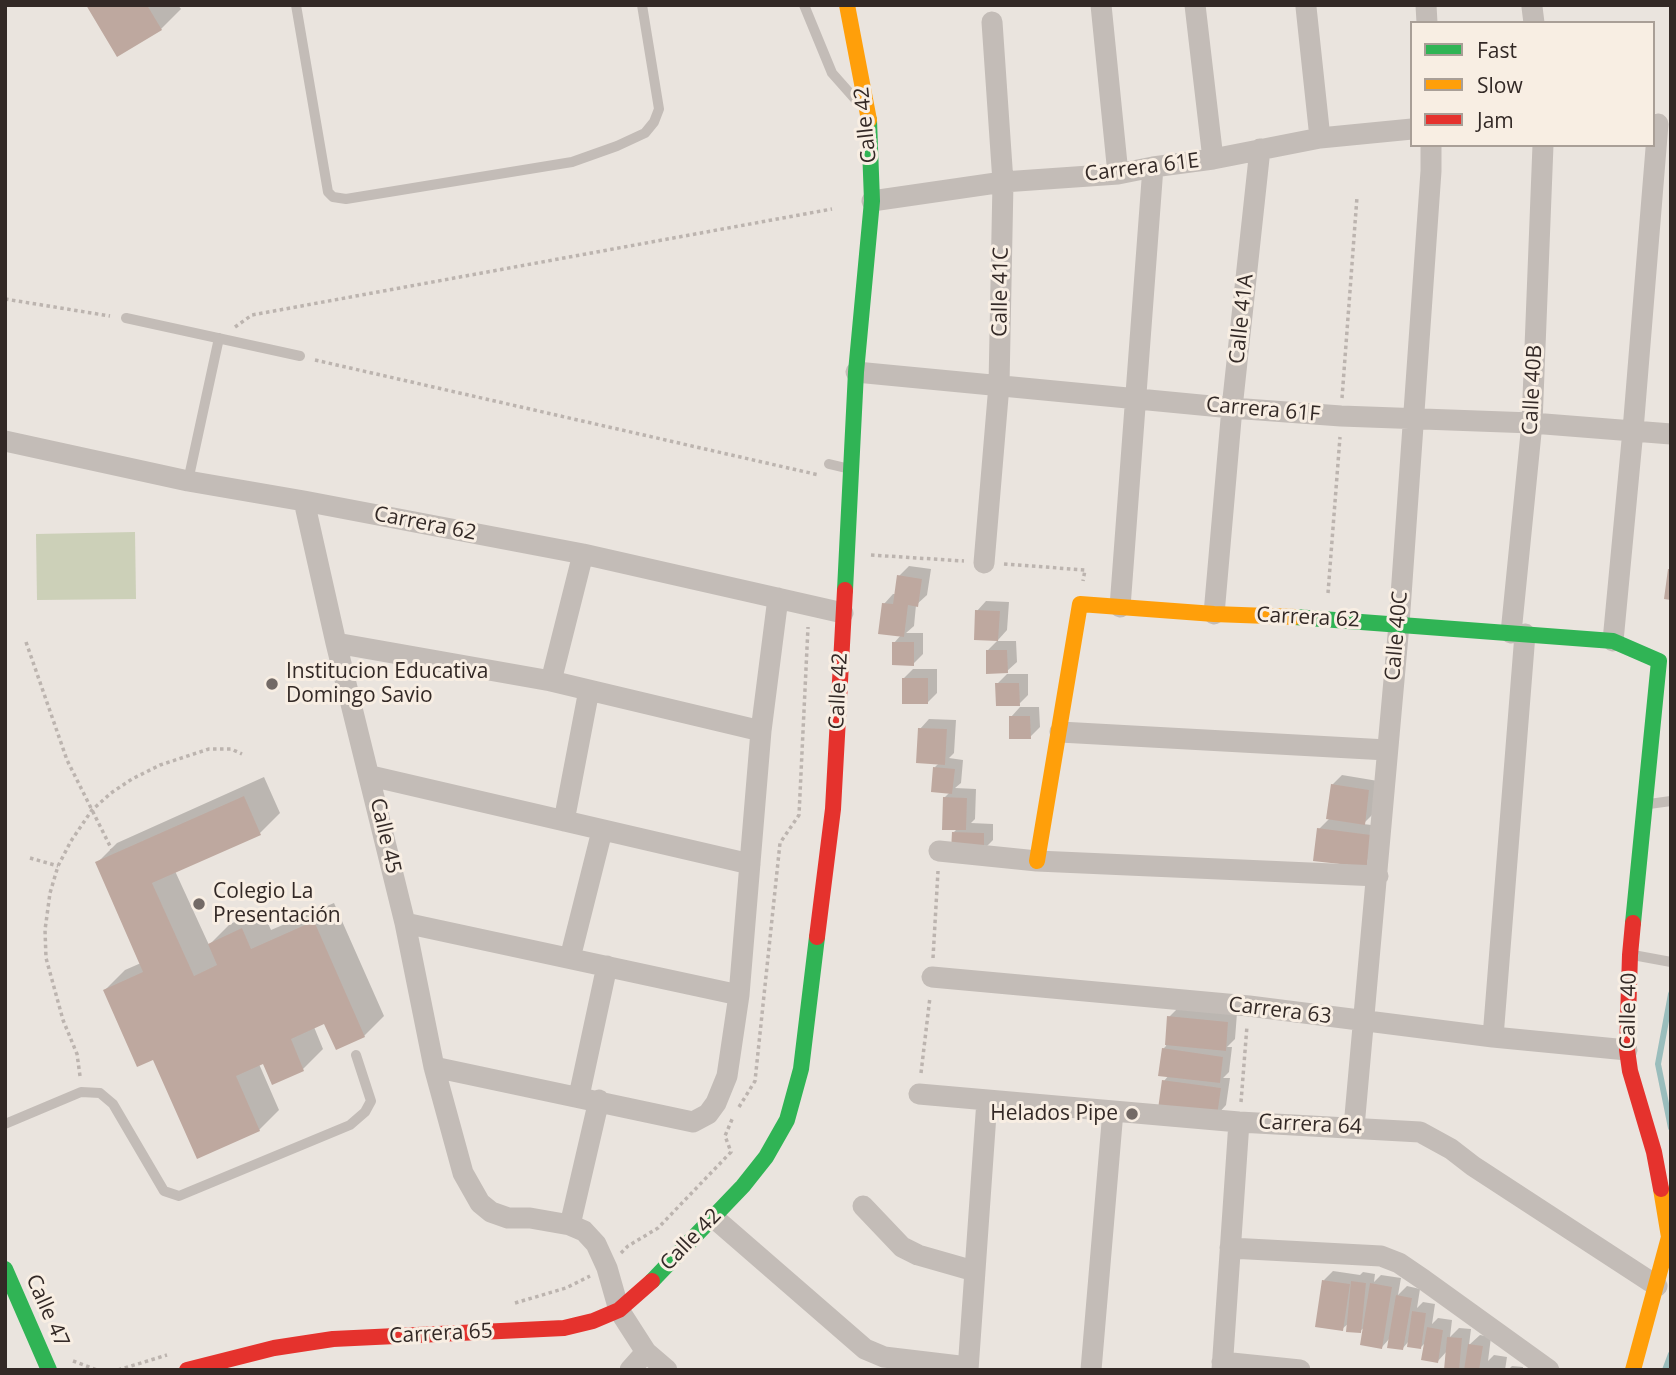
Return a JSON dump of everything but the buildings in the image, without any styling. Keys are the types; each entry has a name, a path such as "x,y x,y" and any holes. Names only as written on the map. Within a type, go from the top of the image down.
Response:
{"street":[{"name":"Calle 42","path":"619,1310 649,1284 743,1186 765,1157 787,1120 801,1069 833,809 856,372 872,201 869,118 847,5"},
{"path":"1101,5 1118,174"},
{"path":"1195,5 1213,159"},
{"path":"1306,7 1320,138"},
{"name":"Calle 41C","path":"984,563 999,385 1003,182 992,22"},
{"path":"1613,641 1658,124"},
{"name":"Carrera 61E","path":"872,201 1003,182 1118,174 1320,138 1410,129"},
{"name":"Calle 40C","path":"1354,1127 1399,624 1430,194 1431,147"},
{"name":"Calle 40B","path":"1493,1037 1532,423 1543,147"},
{"name":"Calle 41A","path":"1214,614 1232,408 1261,149"},
{"path":"1120,607 1153,167"},
{"name":"Carrera 61F","path":"856,372 1232,408 1532,423 1671,434"},
{"name":"Carrera 62","path":"5,441 188,481 583,554 843,613"},
{"name":"Calle 45","path":"304,501 405,923 434,1067 463,1173 480,1203 491,1213 508,1218 530,1218 570,1225"},
{"path":"551,681 583,554"},
{"path":"434,1067 693,1122 708,1114 716,1103 727,1076 739,995 761,731 778,598"},
{"name":"Carrera 62","path":"1060,732 1080,604 1214,614 1326,618 1613,641 1659,661"},
{"path":"336,643 551,681 761,731"},
{"name":"Calle 40","path":"1633,1370 1669,1237 1654,1152 1630,1071 1627,1050 1630,955 1645,804 1662,723 1659,661"},
{"path":"564,821 589,691"},
{"path":"1037,862 1060,732 1387,750"},
{"path":"371,776 750,864"},
{"path":"570,958 602,831"},
{"path":"939,851 1037,862 1378,876"},
{"path":"405,923 739,995"},
{"path":"607,966 570,1225 584,1231 596,1244 607,1268 619,1310 646,1352 667,1370"},
{"name":"Carrera 63","path":"932,977 1249,1006 1493,1037 1627,1050"},
{"name":"Carrera 64","path":"919,1094 1239,1122 1420,1132 1451,1149 1657,1286"},
{"path":"713,1217 865,1349 884,1357 968,1368 988,1100"},
{"path":"1091,1370 1113,1111"},
{"path":"1239,1122 1222,1366 1300,1370"},
{"path":"863,1206 902,1247 918,1255 974,1271"},
{"path":"1230,1248 1381,1256 1399,1263 1549,1370"},
{"name":"Calle 47","path":"5,1269 49,1370"},
{"name":"Carrera 65","path":"187,1370 274,1348 333,1339 564,1328 593,1321 619,1310"},
{"path":"630,1370 646,1352"}],"lane":[{"path":"296,5 328,192 333,197 346,199 572,162 645,133 654,122 659,109 642,5"},
{"path":"804,5 832,73 849,90 869,118"},
{"path":"126,318 300,356"},
{"path":"188,481 219,338"},
{"path":"829,464 851,469"},
{"path":"1645,804 1671,801"},
{"path":"1630,955 1671,962"},
{"path":"5,1124 82,1092 100,1093 113,1104 164,1191 179,1196 350,1125 365,1112 371,1101 356,1055"}],"path":[{"path":"219,338 252,315 832,209"},
{"path":"5,299 126,318"},
{"path":"300,356 828,477"},
{"path":"26,642 67,760 114,854"},
{"path":"82,1092 77,1054 62,1020 46,958 45,930 50,892 58,866 92,810 111,793 160,765 209,748 231,749 242,754"},
{"path":"30,858 58,866"},
{"path":"1239,1122 1249,1006"}],"green space":[{"path":"135,532 136,599 37,600 36,534"}],"waterway":[{"path":"1671,994 1658,1064 1671,1128"},
{"path":"1665,1370 1671,1354"}],"traffic: fast":[{"path":"845,590 856,372 872,201 869,120"},
{"path":"1295,617 1613,641 1659,661 1633,923"},
{"path":"652,1281 743,1186 766,1157 787,1120 801,1069 817,937"},
{"path":"5,1269 49,1370"}],"traffic: slow":[{"path":"847,5 869,120"},
{"path":"1037,861 1080,604 1295,617"},
{"path":"1633,1370 1669,1237 1661,1189"}],"traffic: jam":[{"path":"817,937 833,809 845,590"},
{"path":"1633,923 1627,1050 1661,1189"},
{"path":"187,1370 274,1348 333,1339 564,1328 593,1321 619,1310 652,1281"}],"place":[{"name":"Institucion Educativa Domingo Savio","path":"272,684"},
{"name":"Colegio La Presentación","path":"199,904"},
{"name":"Helados Pipe","path":"1132,1114"}]}
